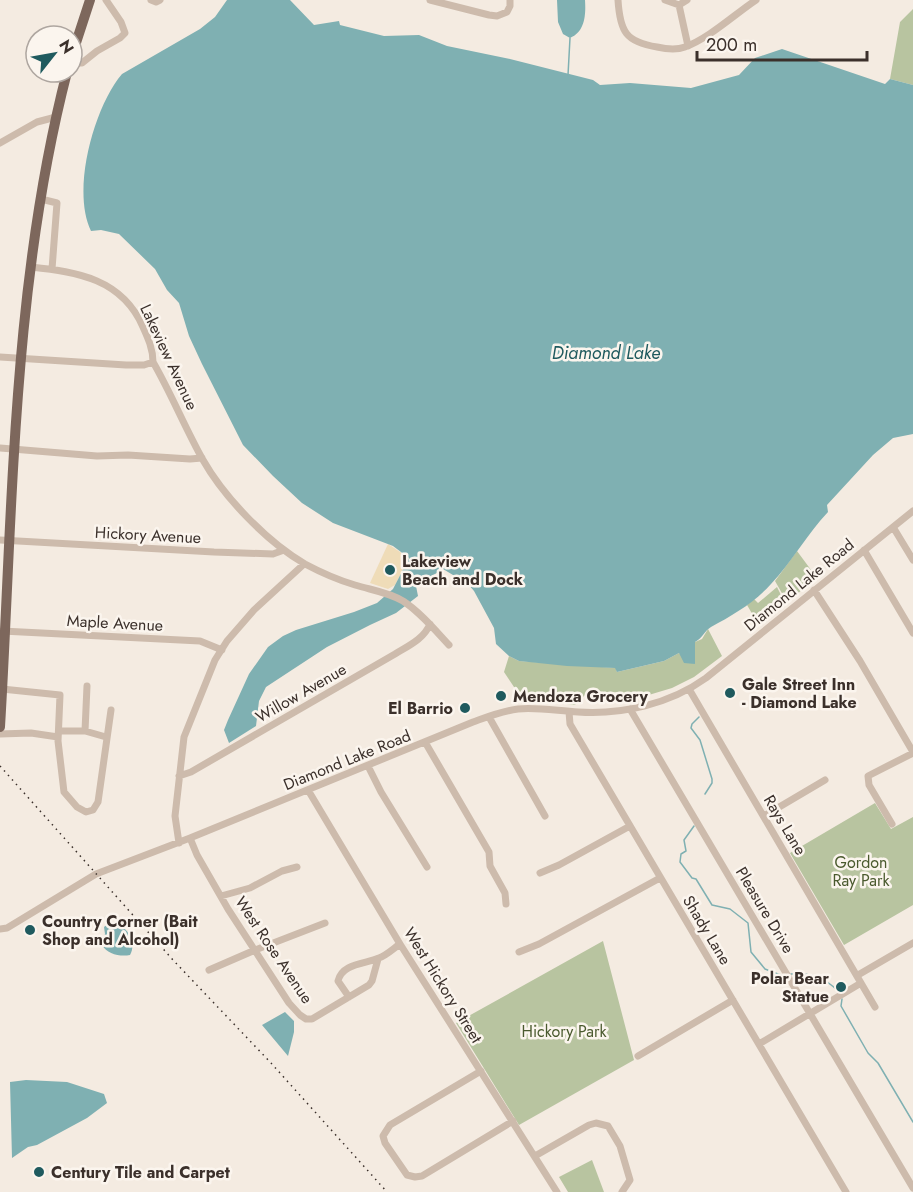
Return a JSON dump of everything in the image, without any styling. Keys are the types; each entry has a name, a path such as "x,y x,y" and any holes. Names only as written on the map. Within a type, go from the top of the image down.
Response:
{"main road":[{"path":"82,24 90,0"},
{"path":"0,727 5,541 31,267 41,199 64,84"}],"street":[{"path":"84,61 125,33 121,22 106,0"},
{"path":"151,0 156,2 160,0"},
{"path":"430,0 493,16 507,12 510,0"},
{"path":"618,0 620,20 626,33 637,43 669,48 688,46 756,0"},
{"path":"665,0 679,5"},
{"path":"679,5 687,0"},
{"path":"679,5 688,46"},
{"path":"0,143 37,122 56,117"},
{"path":"41,199 57,203 52,269"},
{"name":"Lakeview Avenue","path":"31,267 52,269 92,279 120,294 132,306 152,347 153,362 201,458 236,503 284,550 304,564 352,584 384,593 409,606 449,645"},
{"path":"0,357 126,365 144,365 153,362"},
{"path":"0,448 97,456 201,458"},
{"name":"Diamond Lake Road","path":"0,929 8,928 87,878 489,717 523,709 603,713 630,709 666,699 689,689 706,678 913,511"},
{"path":"892,527 913,560"},
{"name":"Hickory Avenue","path":"5,541 273,554 284,550"},
{"path":"864,550 913,633"},
{"path":"179,843 175,816 184,737 200,694 222,650 254,610 304,564"},
{"path":"814,590 860,661 913,752 867,776 892,824"},
{"name":"Willow Avenue","path":"179,776 191,772 395,654 422,637 427,632 429,624"},
{"name":"Maple Avenue","path":"3,631 200,641 222,650"},
{"path":"85,731 87,686"},
{"path":"2,689 60,695 58,734 64,792 77,807 86,813 93,810 98,802 111,710"},
{"name":"Rays Lane","path":"689,689 861,983"},
{"name":"Pleasure Drive","path":"630,709 913,1188"},
{"name":"Shady Lane","path":"569,712 570,724 846,1192"},
{"path":"489,717 546,816"},
{"path":"0,734 58,734 85,731 106,737"},
{"path":"425,742 489,852 490,866 505,893 506,904"},
{"path":"368,766 381,792 427,867"},
{"path":"764,816 825,780"},
{"name":"West Hickory Street","path":"308,790 400,944 535,1155 554,1191"},
{"path":"540,873 630,826"},
{"name":"West Rose Avenue","path":"190,838 221,896 289,1003 306,1018 312,1019 371,983 378,959"},
{"path":"221,896 250,888 282,871 297,867"},
{"path":"519,952 539,944 660,878"},
{"path":"209,970 325,923"},
{"path":"858,975 913,943"},
{"path":"349,997 338,981 341,973 360,962 378,959 400,944"},
{"path":"759,1044 861,983 875,1006"},
{"path":"638,1056 733,1000"},
{"path":"481,1071 390,1125 383,1136 385,1143 407,1175 422,1176 513,1121"},
{"path":"535,1155 589,1125 596,1123 608,1126 620,1146 630,1180 622,1192"}],"green space":[{"path":"913,9 913,85 890,79 900,22"},
{"path":"797,551 817,578 787,602 775,581"},
{"path":"777,587 784,601 764,617 767,621 757,622 747,605 754,599 758,603"},
{"path":"708,629 722,656 694,677 672,688 632,700 628,694 618,692 586,694 575,705 522,699 504,672 509,656 519,661 616,668 617,672 664,661 679,653 695,664 695,642 702,639"},
{"name":"Gordon Ray Park","path":"875,803 891,829 913,817 913,905 844,945 790,853"},
{"name":"Hickory Park","path":"603,941 634,1060 519,1125 456,1023"},
{"path":"592,1160 604,1192 568,1192 559,1177"}],"sand":[{"name":"Lakeview Beach and Dock","path":"388,544 409,558 395,585 388,589 370,583"}],"water":[{"name":"Diamond Lake","path":"227,0 290,0 314,25 339,21 340,25 384,36 419,35 447,46 593,80 600,85 630,83 691,88 739,75 755,58 782,49 885,84 890,79 913,85 913,434 893,438 873,455 827,505 828,512 771,584 750,603 709,629 695,642 695,664 684,663 679,653 664,661 617,672 615,668 519,661 509,656 496,644 494,628 474,591 468,584 443,569 416,586 418,596 396,613 327,647 266,687 259,701 256,726 229,743 224,730 228,720 249,674 268,647 296,630 377,603 393,589 409,558 393,546 333,523 302,503 243,445 189,336 179,303 167,290 155,269 119,234 101,230 91,231 85,214 83,194 88,150 95,127 112,89 122,74 200,29 215,17"},
{"path":"557,0 585,0 585,17 582,27 570,38 563,34 558,22"},
{"path":"115,923 124,928 130,936 132,950 130,955 114,954 102,945 104,927"},
{"path":"285,1012 294,1021 294,1032 288,1056 262,1025"},
{"path":"26,1080 67,1082 104,1094 107,1103 87,1118 37,1145 28,1147 12,1158 10,1082"}],"waterway":[{"path":"568,75 570,38"},
{"path":"699,717 691,728 700,740 712,779 705,794"},
{"path":"694,826 684,840 686,851 681,854 680,862 692,878 696,879 712,905 730,909 748,923 751,952 765,969 783,976"},
{"path":"791,974 817,977 828,982 838,991"},
{"path":"842,999 841,1006 868,1053 878,1063 913,1122"}],"railway":[{"path":"0,766 173,960 271,1063 387,1192"}],"place":[{"name":"Lakeview Beach and Dock","path":"390,570"},
{"name":"Gale Street Inn - Diamond Lake","path":"730,693"},
{"name":"Mendoza Grocery","path":"501,696"},
{"name":"El Barrio","path":"465,708"},
{"name":"Country Corner (Bait Shop and Alcohol)","path":"30,930"},
{"name":"Polar Bear Statue","path":"841,987"},
{"name":"Century Tile and Carpet","path":"39,1172"}]}
